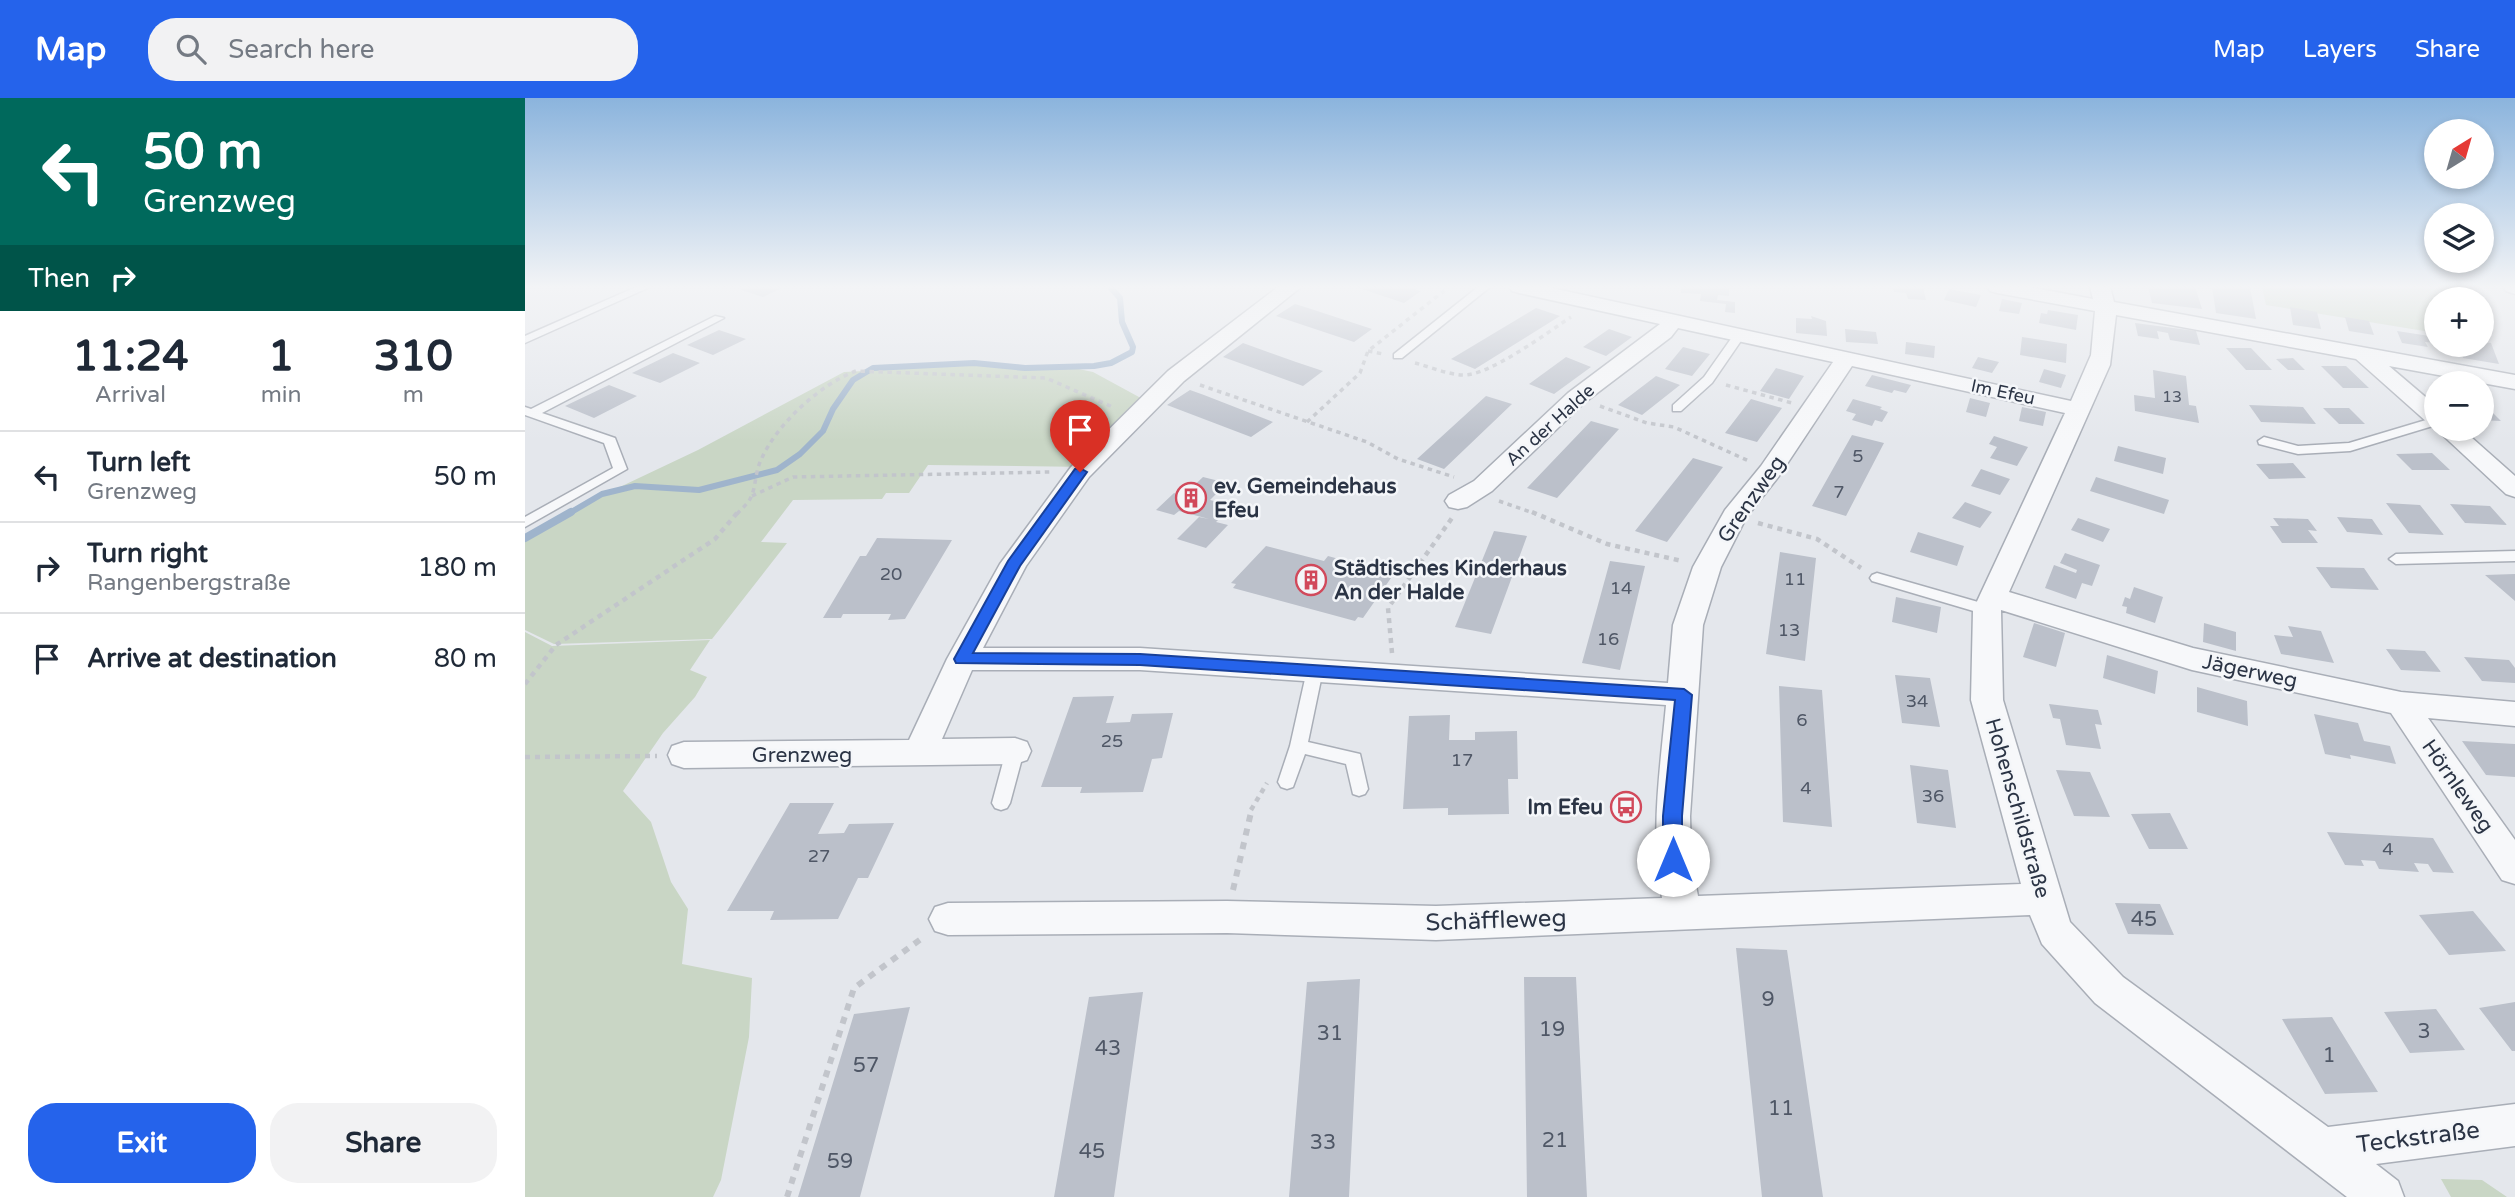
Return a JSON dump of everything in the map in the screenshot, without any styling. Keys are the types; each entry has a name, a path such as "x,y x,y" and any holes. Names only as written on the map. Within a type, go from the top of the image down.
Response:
{"street":[{"path":"919,754 962,659 1014,564 1080,472 1176,376 1225,338"},
{"name":"An der Halde","path":"1471,493 1576,398 1657,338"},
{"name":"Im Efeu","path":"1754,338 2077,409"},
{"name":"Hohenschildstraße","path":"2104,338 2099,365 1990,603 1987,699 2043,899 2056,932 2109,990 2382,1197"},
{"path":"2292,338 2515,382"},
{"path":"2361,353 2424,409"},
{"name":"Grenzweg","path":"1682,913 1673,860 1673,816 1688,625 1707,567 1734,516 1770,471 1846,359"},
{"path":"2461,441 2515,489"},
{"name":"Jägerweg","path":"1990,603 2192,659 2401,704 2515,714"},
{"path":"962,659 1140,659 1684,695"},
{"name":"Hörnleweg","path":"2401,704 2515,869"},
{"name":"Grenzweg","path":"684,755 1015,751"},
{"name":"Schäffleweg","path":"948,919 1227,917 1436,923 2043,899"},
{"name":"Teckstraße","path":"2322,1149 2515,1125"}],"lane":[{"path":"529,412 678,338"},
{"path":"1398,356 1420,338"},
{"path":"1677,408 1707,380 1737,338"},
{"path":"525,523 620,469 610,441 529,412"},
{"path":"2263,441 2298,450 2350,447 2424,424"},
{"path":"2396,559 2515,556"},
{"path":"1877,578 1990,603"},
{"path":"1287,782 1299,746 1315,670"},
{"path":"1299,746 1354,759 1359,789"},
{"path":"1001,803 1015,751"}],"path":[{"path":"1307,422 1360,373 1368,351 1384,338"},
{"path":"1398,356 1432,369 1462,375 1476,374 1538,338"},
{"path":"752,496 751,487 759,464 778,429 845,375 856,372 1046,378 1136,418"},
{"path":"1176,376 1367,442 1398,460 1471,493 1535,513 1607,544 1707,567"},
{"path":"1707,380 1813,409"},
{"path":"1576,398 1647,423 1674,427 1770,471"},
{"path":"525,684 556,645 715,539 752,496 793,477 1080,472"},
{"path":"1395,674 1387,623 1388,608 1471,493"},
{"path":"1734,516 1817,539 1877,578"},
{"path":"1227,917 1252,806 1280,761 1299,746"},
{"path":"525,757 684,755"},
{"path":"786,1197 854,988 948,919"}],"green space":[{"path":"975,362 1027,366 1059,365 1093,372 1150,403 1089,467 928,465 909,493 886,493 882,499 793,500 761,542 787,543 712,639 554,644 525,630 525,540 603,495 698,450 844,372 864,371 882,365"},
{"path":"525,632 552,646 710,640 690,670 707,677 695,697 663,733 623,791 651,822 671,882 688,909 682,964 752,978 749,1037 721,1180 713,1197 525,1197"},
{"path":"2441,1179 2482,1180 2507,1197 2451,1197"}],"building":[{"path":"701,338 746,339 713,355 687,345"},
{"path":"1486,338 1524,338 1475,369 1451,359"},
{"path":"1596,338 1630,338 1606,356 1583,347"},
{"path":"1846,338 1877,338 1878,344 1846,342"},
{"path":"2022,338 2067,344 2066,363 2020,355"},
{"path":"2198,338 2200,345 2170,340"},
{"path":"2400,338 2424,338 2424,346 2402,343"},
{"path":"1906,342 1935,346 1934,358 1905,354"},
{"path":"1243,343 1323,371 1303,386 1223,357"},
{"path":"1683,347 1710,354 1692,376 1665,369"},
{"path":"2226,348 2251,348 2272,370 2246,370"},
{"path":"2494,351 2499,364 2463,358 2494,357"},
{"path":"673,353 700,363 660,383 632,373"},
{"path":"1566,357 1591,367 1554,394 1529,384"},
{"path":"1978,357 1999,362 1992,373 1972,368"},
{"path":"2293,358 2305,370 2288,370 2276,359"},
{"path":"2321,366 2346,366 2369,388 2343,388"},
{"path":"1776,368 1804,376 1789,399 1760,391"},
{"path":"2044,369 2066,375 2061,388 2039,382"},
{"path":"2153,370 2186,376 2189,405 2196,406 2199,423 2135,411 2134,395 2155,398"},
{"path":"1872,375 1911,385 1906,393 1894,390 1892,393 1865,386"},
{"path":"1656,376 1680,385 1642,415 1618,405"},
{"path":"609,385 637,396 594,418 565,406"},
{"path":"1190,390 1273,422 1251,437 1167,405"},
{"path":"1486,396 1512,404 1444,469 1417,459"},
{"path":"1970,398 1990,403 1986,417 1966,412"},
{"path":"1751,399 1782,408 1757,442 1725,433"},
{"path":"1853,399 1882,407 1880,409 1888,412 1882,422 1875,420 1872,426 1852,420 1856,414 1846,411"},
{"path":"2249,405 2303,407 2316,424 2261,422"},
{"path":"2022,407 2046,412 2043,426 2019,421"},
{"path":"2323,408 2349,408 2365,424 2339,424"},
{"path":"1591,421 1619,429 1557,498 1527,488"},
{"path":"1852,435 1884,443 1846,516 1812,506"},
{"path":"1994,436 2028,447 2017,466 1990,458 1997,447 1989,444"},
{"path":"2118,446 2166,458 2163,474 2114,461"},
{"path":"2432,453 2450,470 2412,470 2396,454"},
{"path":"1693,458 1723,467 1667,542 1635,531"},
{"path":"2293,463 2306,478 2269,479 2256,464"},
{"path":"1981,469 2010,479 2000,495 1971,486"},
{"name":"ev. Gemeindehaus Efeu","path":"1203,477 1227,483 1210,500 1232,506 1216,522 1228,525 1206,548 1177,539 1199,517 1209,519 1179,511 1174,515 1156,510 1174,493 1183,496"},
{"path":"2096,477 2169,500 2164,514 2090,491"},
{"path":"1965,502 1992,512 1980,528 1952,518"},
{"path":"2386,503 2420,505 2444,535 2409,533"},
{"path":"2450,504 2490,506 2507,525 2465,523"},
{"path":"2337,517 2372,519 2383,535 2347,532"},
{"path":"2078,518 2110,529 2103,542 2071,530"},
{"path":"2273,518 2308,519 2317,531 2308,530 2318,543 2282,543 2270,526 2279,526"},
{"path":"1494,531 1527,536 1491,634 1455,627"},
{"path":"1918,532 1964,546 1957,566 1910,552"},
{"path":"877,538 952,540 905,619 888,620 891,614 843,614 841,618 823,618 860,556 866,556"},
{"name":"Städtisches Kinderhaus An der Halde","path":"1266,546 1324,561 1328,556 1346,561 1343,565 1391,578 1363,618 1358,617 1355,621 1233,588 1236,584 1231,583"},
{"path":"1780,552 1816,558 1805,661 1766,654"},
{"path":"2065,553 2100,565 2092,586 2082,583 2076,599 2045,588 2054,565 2076,573 2077,570 2060,563"},
{"path":"1610,561 1645,566 1620,670 1582,663"},
{"path":"2316,567 2364,568 2379,590 2331,588"},
{"path":"2515,574 2515,601 2485,575"},
{"path":"2134,587 2163,597 2155,623 2126,613 2127,607 2122,606 2125,597 2130,599"},
{"path":"1896,597 1941,607 1937,633 1892,622"},
{"path":"2034,623 2065,633 2056,667 2023,657"},
{"path":"2204,623 2236,632 2236,651 2203,642"},
{"path":"2288,626 2321,631 2334,663 2281,654 2274,635 2293,637"},
{"path":"2386,649 2425,651 2441,672 2401,670"},
{"path":"2107,655 2158,671 2155,694 2103,678"},
{"path":"2464,657 2509,660 2515,668 2515,683 2482,681"},
{"path":"1895,675 1930,678 1940,727 1902,723"},
{"path":"1779,686 1822,690 1832,827 1783,822"},
{"path":"2197,687 2247,701 2248,726 2197,712"},
{"path":"1114,696 1106,723 1130,722 1132,714 1173,713 1162,758 1152,759 1143,792 1080,793 1082,787 1041,787 1073,697"},
{"path":"2049,704 2098,710 2102,725 2095,724 2101,749 2066,745 2060,719 2053,718"},
{"path":"2314,714 2358,723 2364,741 2390,746 2396,764 2350,755 2351,759 2325,754"},
{"path":"1450,715 1449,740 1475,740 1475,732 1517,731 1518,779 1508,779 1509,814 1448,815 1448,808 1403,809 1409,716"},
{"path":"2462,741 2515,744 2515,777 2486,775"},
{"path":"1910,765 1948,770 1956,828 1917,823"},
{"path":"2056,770 2090,772 2110,817 2074,816"},
{"path":"790,803 834,803 818,834 844,833 849,824 894,823 868,878 858,878 838,919 770,920 774,911 727,911"},
{"path":"2170,813 2188,849 2149,849 2131,814"},
{"path":"2327,832 2433,838 2454,873 2433,872 2428,864 2414,863 2419,872 2379,869 2375,861 2361,860 2364,866 2345,865"},
{"path":"2115,903 2160,904 2174,935 2128,934"},
{"path":"2473,911 2506,951 2449,955 2419,915"},
{"path":"1736,948 1787,950 1823,1197 1762,1197"},
{"path":"1524,977 1576,977 1587,1197 1527,1197"},
{"path":"1360,979 1349,1197 1289,1197 1307,982"},
{"path":"1143,992 1114,1197 1054,1197 1089,997"},
{"path":"2515,1002 2515,1051 2512,1051 2479,1008"},
{"path":"910,1007 860,1197 798,1197 854,1014"},
{"path":"2436,1009 2465,1050 2410,1053 2384,1012"},
{"path":"2332,1017 2378,1092 2325,1094 2282,1019"}],"waterway":[{"path":"568,514 602,494 635,486 699,490 777,470 800,454 823,431 833,409 853,380 873,368 974,363 1025,368 1094,366 1111,363 1132,352 1129,338"},
{"path":"525,538 571,512"}],"place":[{"name":"ev. Gemeindehaus Efeu","path":"1191,498"},
{"name":"Städtisches Kinderhaus An der Halde","path":"1311,580"},
{"name":"Im Efeu","path":"1626,807"}],"route":[{"path":"1080,472 1014,564 962,659 1140,659 1684,695 1673,816 1673,860"}]}
